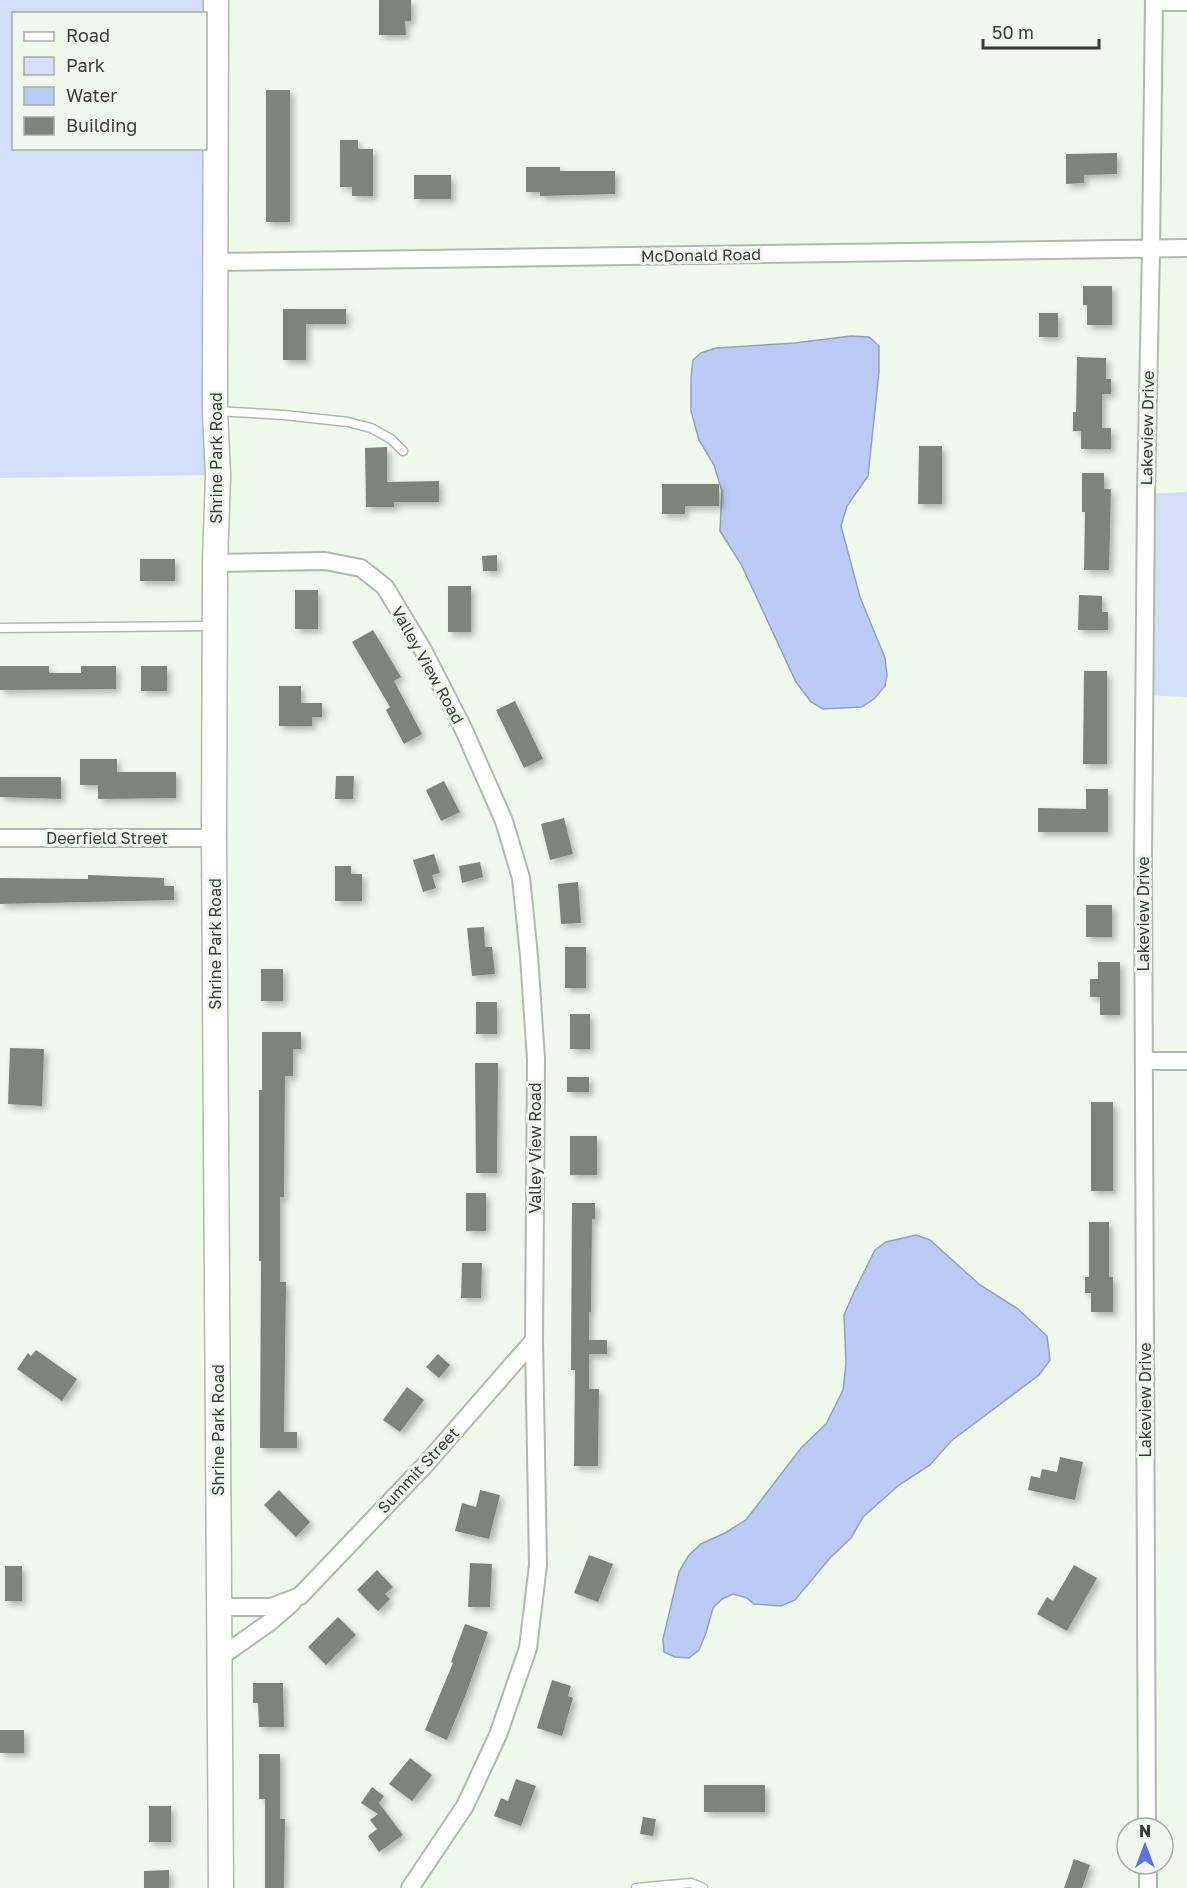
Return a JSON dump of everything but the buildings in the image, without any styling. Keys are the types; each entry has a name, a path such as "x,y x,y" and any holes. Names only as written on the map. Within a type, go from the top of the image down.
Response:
{"street":[{"name":"Shrine Park Road","path":"216,0 215,411 218,475 215,562 214,838 221,1888"},
{"path":"1154,1 1187,2"},
{"name":"Lakeview Drive","path":"1147,1816 1144,1061 1146,494 1154,1"},
{"name":"McDonald Road","path":"215,262 1187,248"},
{"name":"Valley View Road","path":"215,562 325,561 361,568 385,587 423,650 448,699 504,821 521,878 530,956 535,1048 534,1340 538,1565 528,1648 498,1736 465,1806 410,1888"},
{"name":"Deerfield Street","path":"0,838 214,838"},
{"path":"1144,1061 1187,1061"},
{"name":"Summit Street","path":"219,1658 270,1623 300,1596 425,1465 534,1340"},
{"name":"Summit Street","path":"219,1607 271,1607 300,1596"}],"lane":[{"path":"215,411 348,422 370,428 391,439 403,451"},
{"path":"0,628 215,626"},
{"path":"636,1888 691,1883 703,1888"}],"green space":[{"path":"0,0 216,0 218,475 0,478"},
{"path":"1187,492 1187,697 1144,695 1146,494"}],"water":[{"path":"851,336 869,337 879,346 879,372 868,476 847,506 841,526 860,597 885,658 887,675 885,686 875,698 862,707 823,709 811,702 796,682 741,564 720,531 722,491 714,465 699,440 691,411 691,378 693,360 701,353 716,348 795,343"},
{"path":"916,1235 930,1240 980,1285 1018,1309 1047,1336 1050,1360 1039,1375 951,1441 930,1465 899,1485 863,1517 851,1538 830,1558 795,1600 781,1606 754,1604 747,1598 733,1594 722,1599 713,1608 699,1650 689,1658 675,1657 664,1652 663,1639 679,1572 689,1555 701,1544 746,1520 801,1448 826,1424 843,1390 846,1363 844,1315 855,1290 875,1250 886,1242"}]}
